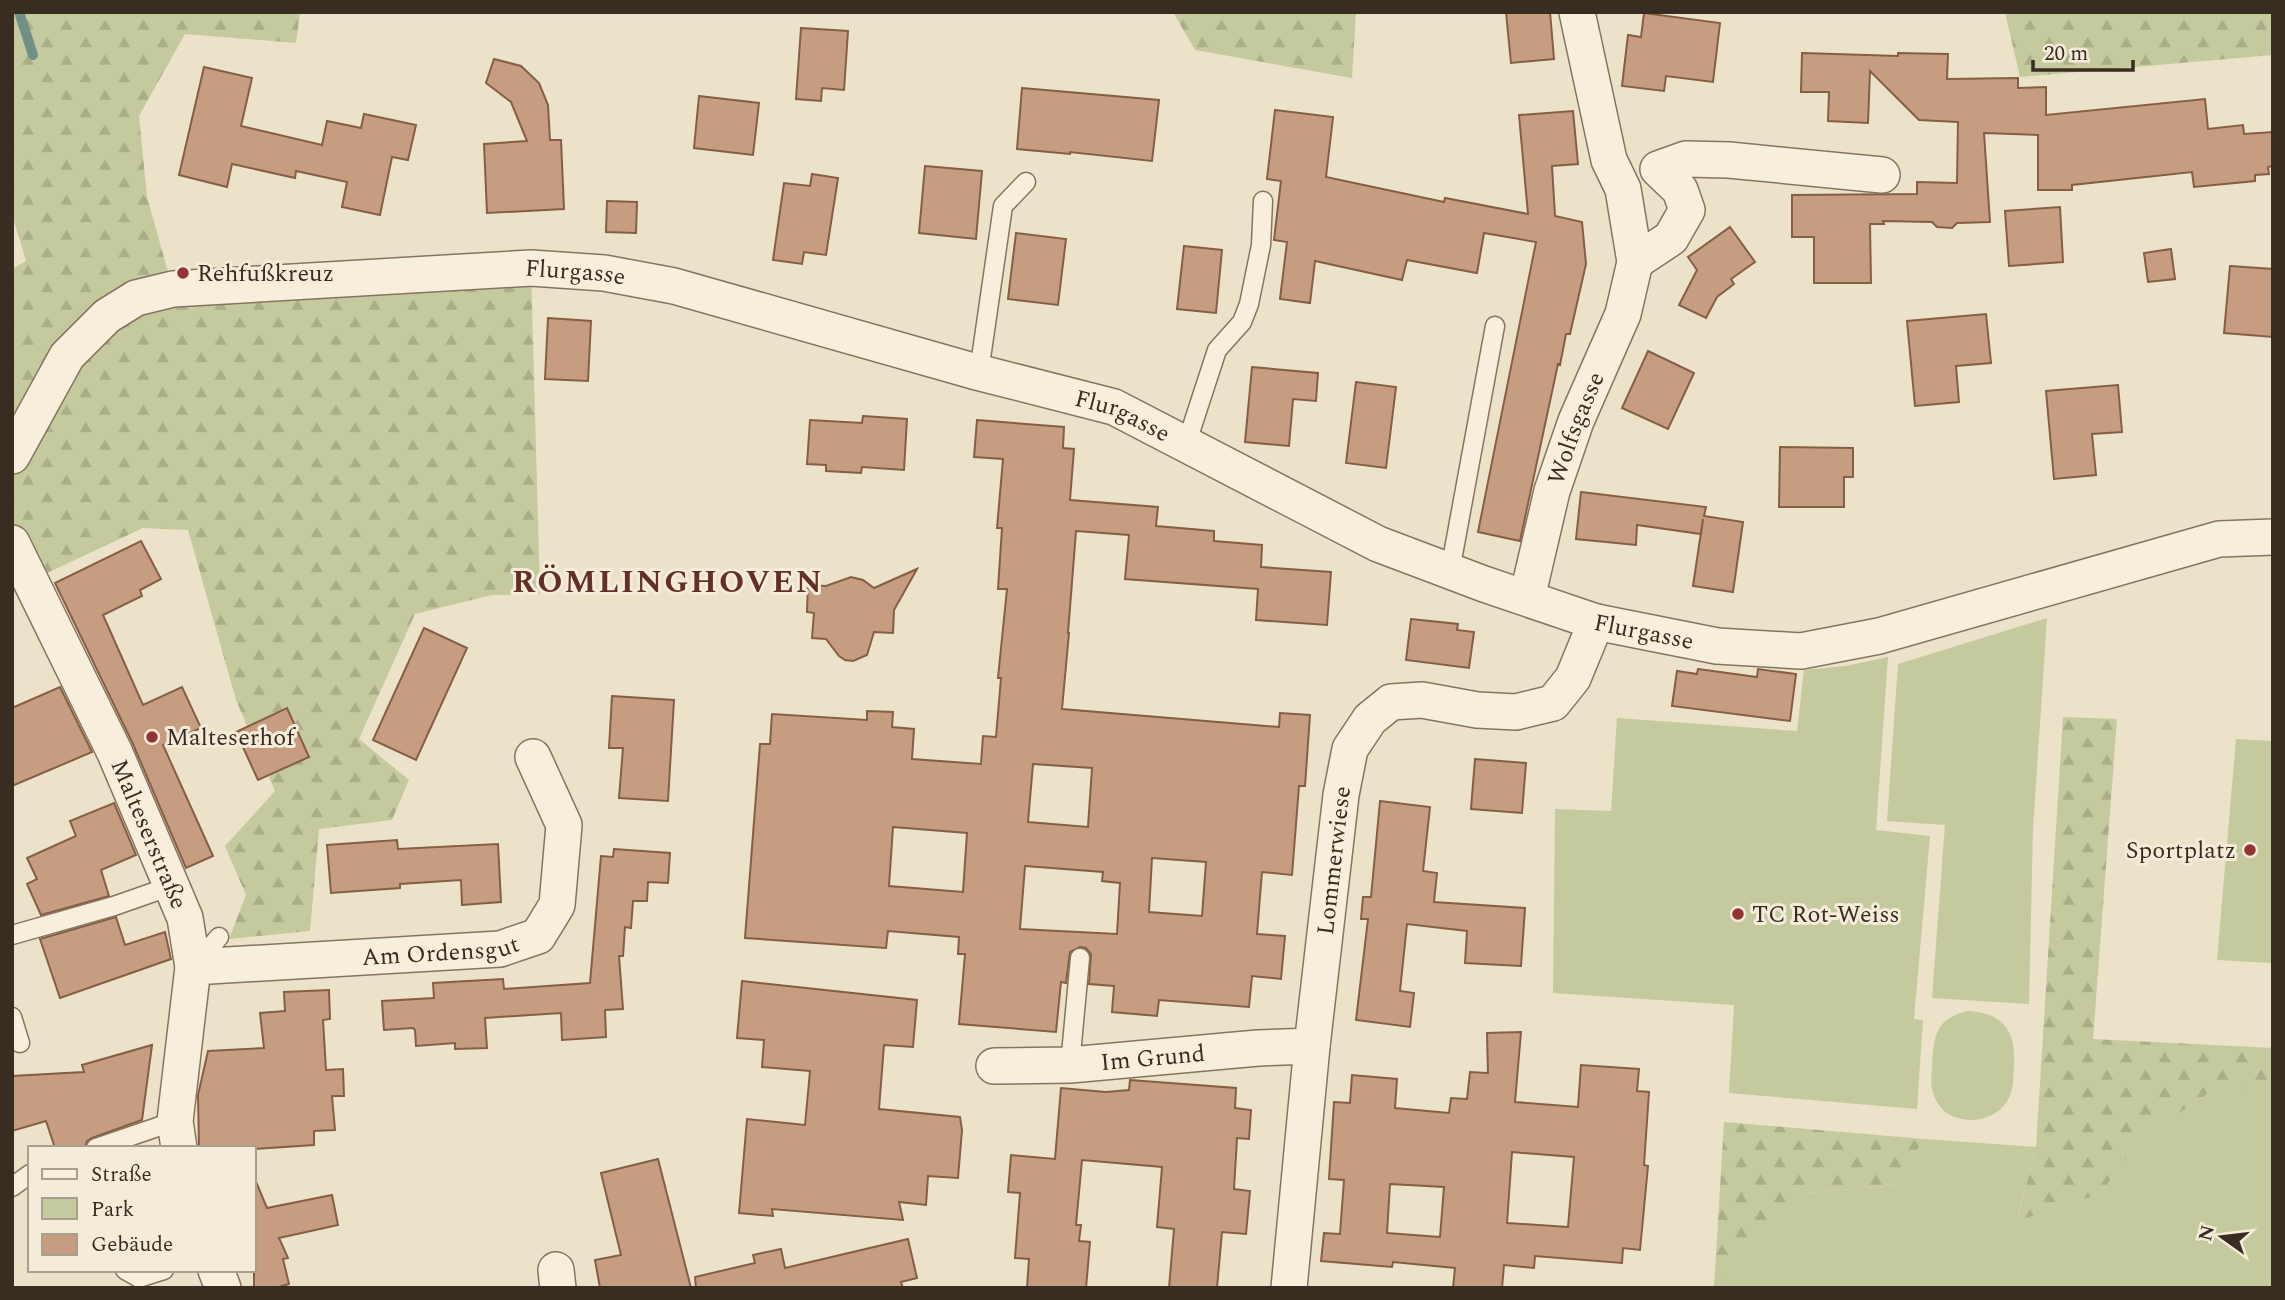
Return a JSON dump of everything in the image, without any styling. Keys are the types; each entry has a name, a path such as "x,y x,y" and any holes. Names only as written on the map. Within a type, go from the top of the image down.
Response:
{"street":[{"name":"Wolfsgasse","path":"1527,598 1552,491 1576,421 1623,314 1634,262 1623,189 1609,160 1577,12"},
{"path":"1623,189 1658,169 1686,159 1729,160 1882,175"},
{"path":"1634,262 1671,238 1687,210 1680,190 1658,169"},
{"name":"Flurgasse","path":"12,456 67,356 107,316 136,298 173,289 531,268 604,272 674,286 1114,407 1378,544 1596,622 1717,646 1801,651 1879,636 2219,539 2273,537"},
{"name":"Malteserstraße","path":"12,543 23,598 115,753 185,918 193,967 177,1135"},
{"name":"Lommerwiese","path":"1289,1288 1312,1046 1341,795 1350,748 1370,719 1391,702 1422,701 1477,710 1516,712 1553,704 1573,678 1596,622"},
{"name":"Am Ordensgut","path":"193,967 500,949 538,936 557,905 564,825 533,758"},
{"name":"Im Grund","path":"995,1066 1070,1065 1245,1049 1312,1046"}],"lane":[{"path":"979,372 1003,206 1026,182"},
{"path":"1186,445 1217,350 1242,322 1249,304 1261,245 1263,201"},
{"path":"1450,571 1495,326"},
{"path":"12,935 114,906 171,886"},
{"path":"193,967 219,937"},
{"path":"1070,1065 1080,958"},
{"path":"12,1017 20,1043"},
{"path":"108,1146 177,1135"},
{"path":"12,1187 28,1175"},
{"path":"128,1272 139,1278 158,1272"}],"green space":[{"path":"12,12 300,12 296,43 185,34 139,116 147,197 174,293 531,268 540,594 492,595 415,614 359,739 409,780 392,820 319,829 310,931 229,939 246,895 225,846 275,791 236,700 188,530 143,528 30,581 12,543 12,269 26,261 12,214"},
{"path":"1173,12 1356,12 1352,78 1195,50"},
{"path":"2005,12 2273,12 2273,55 2020,77"},
{"path":"2047,618 2033,828 2029,1004 1932,998 1945,825 1887,821 1898,664"},
{"name":"TC Rot-Weiss","path":"1888,657 1876,830 1930,836 1914,1019 1923,1020 1917,1109 1729,1093 1734,1005 1553,993 1555,809 1611,811 1617,718 1797,731 1804,670 1846,666"},
{"path":"2063,717 2117,719 2093,1039 2273,1048 2273,1085 2210,1092 2140,1140 2100,1194 2017,1221 2036,1147"},
{"name":"Sportplatz","path":"2236,739 2273,741 2273,963 2217,960"},
{"path":"1968,1011 1999,1020 2010,1034 2014,1055 2013,1084 2005,1105 1992,1115 1975,1120 1958,1118 1944,1111 1935,1098 1931,1083 1938,1031 1948,1019"},
{"path":"2273,1083 2273,1288 1714,1287 1809,1193 1895,1185 1924,1139 2036,1147 2017,1220 2100,1194 2140,1140 2210,1092"},
{"path":"1724,1122 1924,1139 1895,1185 1809,1193 1714,1288"}],"building":[{"path":"1506,12 1550,12 1554,59 1511,63"},
{"path":"1644,13 1720,23 1713,82 1666,76 1664,91 1622,86 1628,35 1641,37"},
{"path":"801,28 848,31 844,90 822,88 821,101 796,99"},
{"path":"1802,53 1898,56 1898,53 1948,54 1947,79 2018,78 2018,88 2046,87 2046,115 2205,99 2208,129 2243,125 2244,134 2273,132 2273,166 2268,167 2269,174 2255,175 2255,181 2194,187 2192,172 2072,185 2072,190 2038,190 2038,135 1984,133 1990,222 1957,223 1952,228 1937,227 1932,222 1883,221 1884,224 1870,224 1871,283 1814,283 1814,237 1792,237 1792,195 1917,194 1917,182 1957,183 1958,122 1919,120 1870,71 1868,123 1828,121 1829,92 1801,92"},
{"path":"494,59 521,66 539,83 548,105 550,140 561,140 564,209 487,213 484,144 527,141 511,102 486,83"},
{"path":"204,67 252,78 241,126 322,145 327,121 361,128 364,114 416,125 408,160 392,157 380,215 342,207 347,182 296,171 295,178 232,164 227,187 179,175"},
{"path":"1022,88 1159,100 1152,161 1017,149"},
{"path":"699,96 759,103 753,155 694,148"},
{"path":"1275,110 1333,117 1326,177 1444,202 1445,198 1528,214 1519,115 1573,111 1578,164 1552,166 1555,216 1582,222 1586,264 1570,334 1566,334 1560,365 1558,364 1520,541 1478,532 1536,242 1484,233 1477,273 1407,260 1402,280 1315,261 1310,303 1280,299 1287,242 1274,240 1281,181 1267,179"},
{"path":"925,166 982,171 976,239 919,233"},
{"path":"812,174 838,178 826,255 804,252 802,264 773,260 784,183 810,186"},
{"path":"607,201 637,202 636,233 606,232"},
{"path":"2060,207 2063,262 2009,266 2005,211"},
{"path":"1730,227 1755,262 1731,279 1734,284 1717,297 1706,318 1679,305 1697,270 1688,257"},
{"path":"1016,233 1066,239 1058,305 1008,299"},
{"path":"1184,246 1222,250 1216,313 1177,309"},
{"path":"2171,249 2175,279 2148,282 2144,253"},
{"path":"2230,266 2273,269 2273,337 2224,333"},
{"path":"1986,314 1991,363 1956,366 1959,402 1915,406 1907,321"},
{"path":"548,318 591,321 588,381 545,379"},
{"path":"1648,351 1694,373 1668,429 1622,408"},
{"path":"1252,367 1318,373 1316,401 1293,399 1289,446 1245,442"},
{"path":"1356,382 1396,387 1386,468 1346,463"},
{"path":"2118,385 2122,432 2092,434 2096,475 2054,479 2046,391"},
{"path":"863,416 907,419 904,470 862,467 861,473 826,471 826,465 807,464 810,420 862,423"},
{"path":"977,420 1064,427 1063,448 1074,449 1070,500 1158,507 1156,526 1214,531 1214,541 1262,545 1261,567 1331,572 1327,625 1256,620 1258,589 1125,579 1129,535 1076,531 1062,709 1279,727 1280,713 1310,715 1305,786 1299,786 1292,875 1262,872 1257,934 1285,936 1281,979 1252,976 1249,1007 1159,1000 1157,1016 1112,1012 1114,986 1089,984 1091,954 1086,948 1080,947 1070,952 1066,983 1061,982 1056,1032 959,1024 965,954 958,954 959,937 888,931 886,948 745,938 760,744 770,744 772,714 867,720 867,711 893,712 892,727 914,729 912,759 981,764 983,736 996,737 1001,678 998,678 1007,589 998,589 1002,528 997,528 1003,459 974,457","holes":["1033,764 1092,768 1088,827 1028,822","893,827 967,833 963,892 889,886","1152,858 1206,862 1202,916 1149,912","1025,866 1103,872 1102,881 1120,883 1117,934 1020,929"]},
{"path":"1780,447 1853,448 1853,477 1844,477 1844,507 1779,507"},
{"path":"1581,492 1706,507 1704,516 1743,522 1733,592 1693,586 1701,534 1637,525 1636,545 1576,539"},
{"name":"Malteserhof","path":"141,541 161,579 140,590 142,596 103,615 143,705 182,687 201,728 163,745 213,856 186,868 133,744 55,583"},
{"path":"917,569 894,610 893,633 874,632 867,655 853,661 845,660 826,639 812,638 814,613 807,612 808,585 826,586 851,577 863,580 874,588"},
{"path":"1411,619 1458,624 1457,630 1474,632 1469,668 1406,660"},
{"path":"424,628 467,648 416,760 373,740"},
{"path":"1698,669 1757,677 1758,669 1796,674 1790,721 1672,706 1677,671 1697,674"},
{"path":"60,687 92,752 12,786 12,708"},
{"path":"612,696 674,700 668,801 619,798 623,748 609,748"},
{"path":"287,708 309,757 258,780 236,732"},
{"path":"1475,759 1526,763 1522,813 1471,809"},
{"path":"1380,801 1430,807 1423,871 1437,873 1434,902 1525,908 1521,966 1465,963 1467,931 1407,924 1400,991 1414,993 1410,1027 1356,1020 1368,919 1361,919 1363,897 1371,897"},
{"path":"114,803 136,855 101,870 109,896 41,915 27,884 37,879 27,858 76,836 70,821"},
{"path":"397,840 398,849 498,844 501,902 462,905 461,880 331,893 327,845"},
{"path":"614,849 670,853 668,883 648,882 647,901 633,901 631,928 625,927 623,956 619,956 623,1009 605,1010 606,1037 562,1040 561,1013 485,1018 487,1048 455,1049 455,1043 416,1046 413,1028 384,1030 382,1001 434,998 433,983 503,979 504,989 590,983 601,856 613,857"},
{"path":"116,917 125,945 165,932 171,959 60,998 40,939"},
{"path":"742,981 917,1000 913,1047 884,1045 879,1109 960,1117 962,1130 958,1178 928,1176 926,1205 899,1202 903,1220 772,1209 773,1216 739,1213 747,1119 805,1125 810,1071 762,1067 764,1040 737,1038"},
{"path":"329,990 330,1019 323,1020 326,1070 343,1069 344,1096 332,1096 335,1130 314,1131 314,1145 256,1149 256,1146 199,1146 198,1095 208,1051 264,1048 260,1013 285,1011 284,992"},
{"path":"1521,1032 1515,1102 1578,1107 1581,1065 1639,1069 1637,1091 1649,1092 1644,1165 1648,1166 1640,1250 1623,1248 1622,1263 1535,1256 1534,1268 1504,1265 1502,1288 1453,1288 1455,1268 1393,1262 1392,1267 1321,1261 1324,1233 1340,1234 1344,1180 1329,1179 1334,1102 1350,1103 1352,1075 1397,1079 1395,1108 1449,1113 1451,1098 1467,1099 1470,1072 1488,1073 1487,1033","holes":["1512,1152 1574,1157 1568,1227 1507,1223","1390,1184 1444,1187 1440,1237 1387,1233"]},
{"path":"152,1045 142,1120 92,1138 86,1146 54,1146 46,1121 12,1131 12,1076 84,1072 82,1065"},
{"path":"1130,1080 1236,1088 1235,1108 1251,1110 1249,1139 1237,1138 1234,1189 1250,1191 1246,1234 1222,1232 1217,1288 1169,1288 1174,1229 1157,1227 1162,1167 1082,1160 1076,1225 1081,1225 1079,1241 1090,1242 1086,1288 1027,1288 1029,1259 1015,1258 1020,1193 1008,1192 1011,1155 1055,1159 1061,1088 1106,1092 1129,1090"},
{"path":"658,1159 691,1288 600,1288 595,1260 621,1255 601,1173"},
{"path":"256,1182 267,1208 332,1195 338,1225 279,1238 288,1258 283,1259 289,1284 275,1288 254,1288"},
{"path":"908,1239 917,1278 901,1282 903,1288 696,1288 695,1277 755,1263 753,1255 781,1249 785,1268"}],"waterway":[{"path":"19,12 33,55"}],"place":[{"name":"Rehfußkreuz","path":"183,273"},
{"name":"Malteserhof","path":"152,737"},
{"name":"Sportplatz","path":"2250,850"},
{"name":"TC Rot-Weiss","path":"1738,914"}],"district":[{"name":"RÖMLINGHOVEN","path":"668,581"}]}
